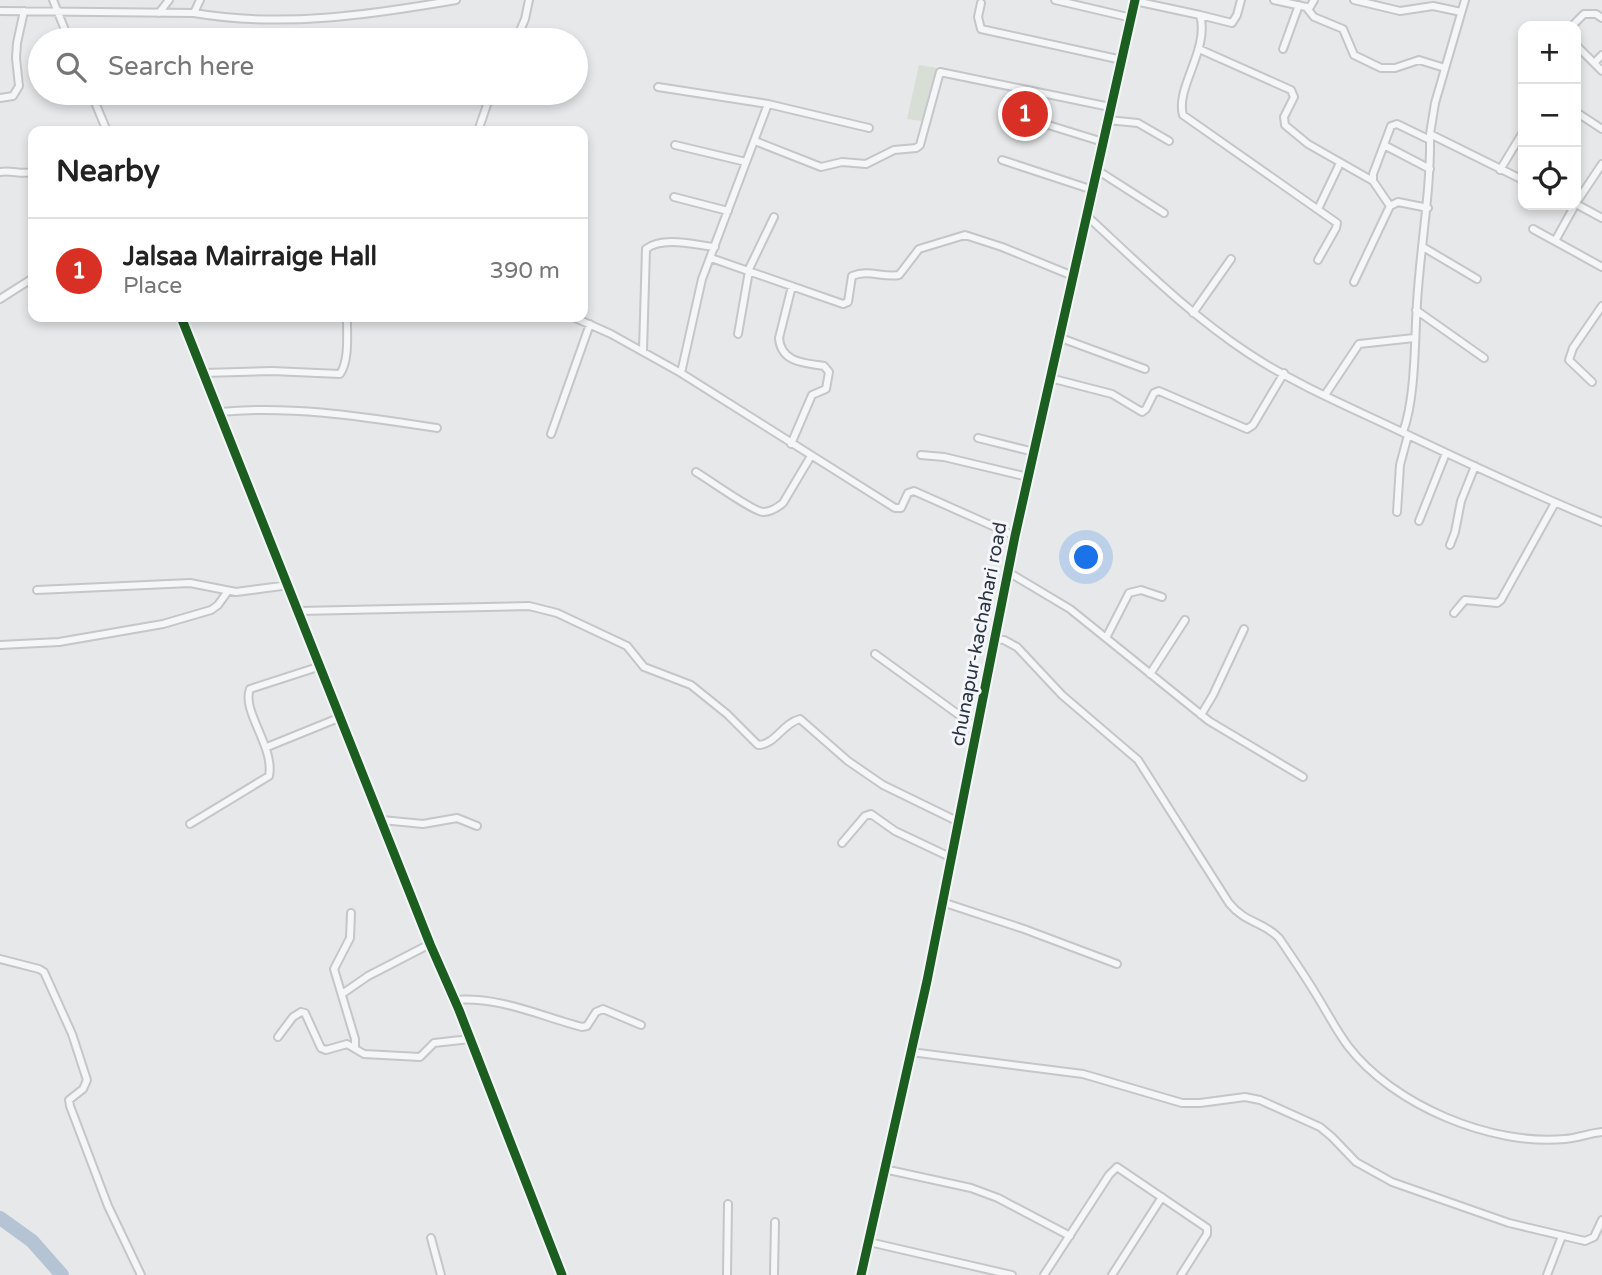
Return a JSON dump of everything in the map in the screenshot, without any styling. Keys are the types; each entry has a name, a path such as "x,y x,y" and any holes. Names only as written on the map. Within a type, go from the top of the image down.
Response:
{"street":[{"path":"52,0 64,28"},
{"path":"159,13 169,0"},
{"path":"194,13 200,0"},
{"path":"393,0 395,9"},
{"path":"0,11 194,13 225,18 315,20 456,0"},
{"path":"521,28 529,0"},
{"path":"1055,0 1132,18"},
{"path":"1135,1 1232,23 1241,0"},
{"path":"1274,0 1310,7 1314,0"},
{"path":"1354,0 1391,10 1433,6 1461,12"},
{"path":"1397,512 1400,465 1410,408 1416,310 1430,169 1430,137 1435,103 1465,0"},
{"name":"chunapur-kachahari road","path":"861,1275 952,858 1015,536 1135,1"},
{"path":"981,3 978,17 981,29 1122,60"},
{"path":"1283,49 1303,6"},
{"path":"1303,6 1314,17 1343,29 1351,50 1359,59 1388,69 1419,60 1445,68"},
{"path":"0,98 13,96 19,86 16,50 24,11"},
{"path":"1577,21 1584,14 1590,13 1602,18"},
{"path":"1200,16 1203,24 1199,49 1182,104 1183,115 1333,219 1337,225 1318,260"},
{"path":"1199,49 1290,90 1294,97 1284,117 1284,125 1308,144 1373,181 1390,206"},
{"path":"1581,50 1602,71"},
{"path":"1594,63 1602,55"},
{"path":"755,141 821,167 842,162 866,164 894,150 916,148 921,141 940,72 1110,107"},
{"path":"658,87 768,104 869,128"},
{"path":"681,373 700,285 768,104"},
{"path":"96,105 105,126"},
{"path":"480,126 487,105"},
{"path":"1581,116 1602,129"},
{"path":"1032,120 1103,142"},
{"path":"1107,120 1138,123 1169,141"},
{"path":"1373,181 1374,170 1394,124 1430,137 1518,178"},
{"path":"1500,170 1518,140"},
{"path":"675,145 746,162"},
{"path":"1384,145 1430,169"},
{"path":"1002,160 1093,190"},
{"path":"1318,209 1339,163"},
{"path":"1581,195 1602,164"},
{"path":"1097,170 1164,213"},
{"path":"0,172 28,173"},
{"path":"674,197 728,211"},
{"path":"1354,282 1390,206 1398,202 1427,208"},
{"path":"1581,207 1602,218"},
{"path":"1555,241 1572,210"},
{"path":"738,334 748,271 774,216"},
{"path":"1087,216 1193,313 1250,355 1325,395 1446,453 1602,522"},
{"path":"1533,229 1602,267"},
{"path":"711,258 846,303 852,276 868,272 899,275 919,249 965,235 1073,276"},
{"path":"643,351 646,249 654,244 664,243 715,247"},
{"path":"1423,247 1477,279"},
{"path":"1193,313 1231,259"},
{"path":"0,299 28,281"},
{"path":"791,444 812,395 826,389 828,372 824,366 793,361 780,347 779,338 792,286"},
{"path":"1592,382 1569,360 1573,348 1602,306"},
{"path":"1416,310 1484,358"},
{"path":"183,322 470,1039 560,1275"},
{"path":"204,373 340,374 345,356 347,322"},
{"path":"585,322 681,373 895,508 901,508 908,493 914,491 1015,536"},
{"path":"551,434 590,324"},
{"path":"1058,337 1145,369"},
{"path":"1325,395 1359,344 1414,338"},
{"path":"1050,378 1078,383 1112,394 1142,412 1146,410 1153,394 1159,391 1247,429 1253,425 1284,373"},
{"path":"220,412 254,409 315,411 437,428"},
{"path":"978,438 1034,453"},
{"path":"1419,520 1446,453"},
{"path":"921,455 944,457 1028,477"},
{"path":"696,472 755,509 767,511 783,503 811,456"},
{"path":"1450,545 1461,500 1475,466"},
{"path":"1454,613 1465,600 1499,602 1555,503"},
{"path":"1008,572 1061,603 1200,715 1303,777"},
{"path":"37,590 190,583 210,585 228,591 289,585"},
{"path":"1106,638 1129,593 1141,590 1162,597"},
{"path":"0,645 59,642 163,624 211,610 228,591"},
{"path":"299,611 529,606 544,608 627,646 644,667 691,684 758,745 768,743 792,721 800,719 848,761 883,785 959,822"},
{"path":"1150,674 1185,620"},
{"path":"1200,715 1218,686 1244,629"},
{"path":"995,639 1004,640 1017,647 1062,695 1138,760 1229,903 1242,916 1267,927 1279,938 1346,1044 1391,1088 1442,1116 1495,1132 1523,1137 1565,1139 1602,1132"},
{"path":"875,654 977,728"},
{"path":"190,824 269,776 267,747 253,714 248,691 253,687 321,666"},
{"path":"267,747 341,716"},
{"path":"842,843 865,816 871,814 895,831 952,858"},
{"path":"382,820 423,824 457,818 477,826"},
{"path":"942,902 1117,964"},
{"path":"351,913 350,938 334,966 355,1039 355,1048"},
{"path":"342,995 368,976 430,944"},
{"path":"0,959 39,969 47,977 72,1034 87,1080 86,1086 69,1100 70,1106 108,1206 141,1275"},
{"path":"454,1000 474,999 498,1003 545,1014 582,1027 587,1026 596,1012 603,1009 641,1025"},
{"path":"278,1037 298,1013 303,1012 323,1049 328,1050 350,1044 364,1054 420,1057 434,1043 470,1039"},
{"path":"911,1052 1083,1074 1182,1103 1245,1097 1260,1100 1320,1127 1349,1156 1382,1177 1509,1223 1590,1240 1602,1220"},
{"path":"1044,1275 1115,1168 1122,1169 1203,1224 1208,1231 1181,1275"},
{"path":"884,1169 971,1188 998,1198 1070,1236"},
{"path":"1112,1275 1163,1197"},
{"path":"727,1275 728,1204"},
{"path":"774,1275 775,1222"},
{"path":"1547,1275 1562,1236"},
{"path":"431,1238 441,1275"},
{"path":"869,1242 1012,1275"}],"shaded area":[{"path":"919,65 937,68 922,121 907,119"}],"waterway":[{"path":"0,1218 32,1241 62,1275"}],"cycle path":[{"path":"861,1275 927,981 1015,536 1135,0"},
{"path":"183,322 430,944 459,1010 562,1275"}],"place":[{"name":"Jalsaa Mairraige Hall","path":"1025,114"}]}
